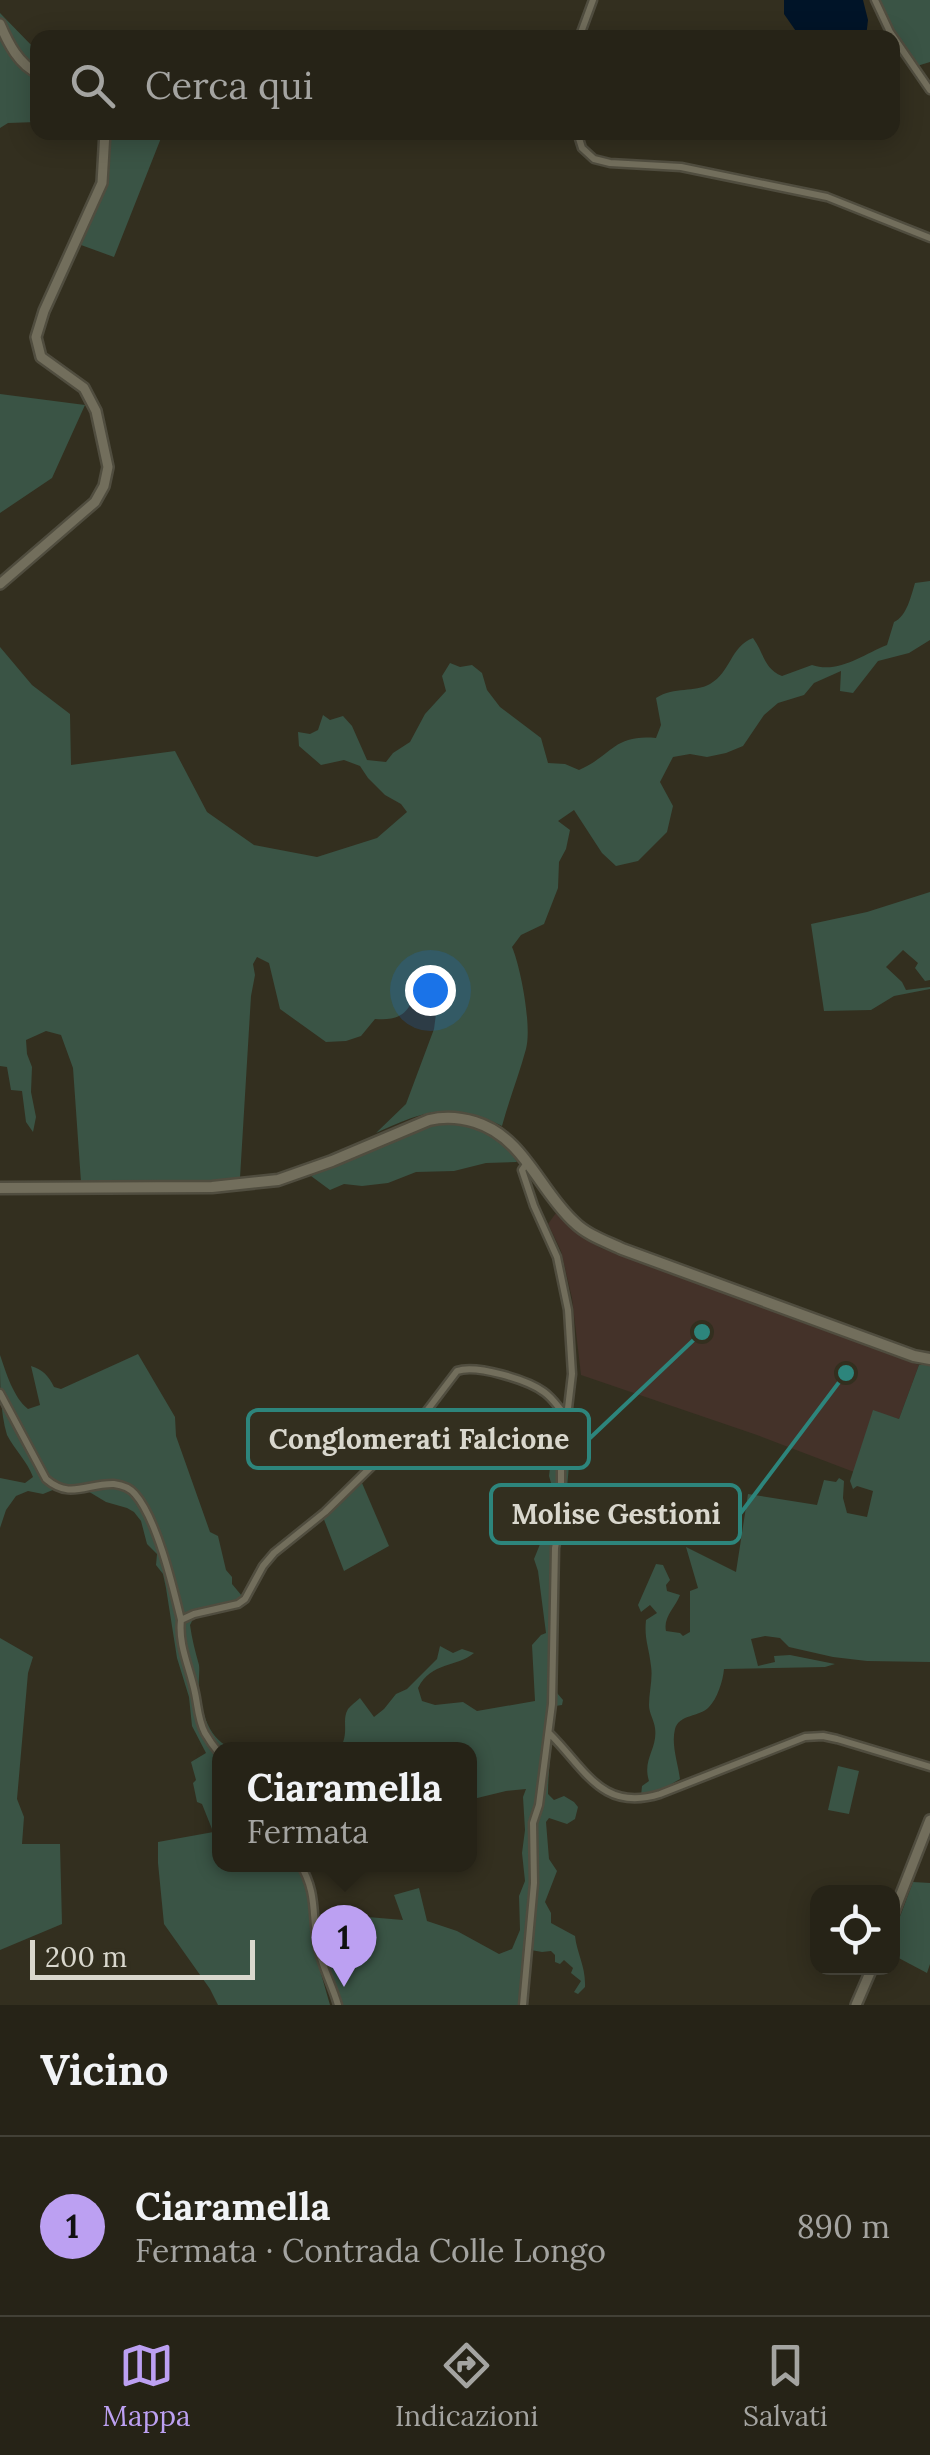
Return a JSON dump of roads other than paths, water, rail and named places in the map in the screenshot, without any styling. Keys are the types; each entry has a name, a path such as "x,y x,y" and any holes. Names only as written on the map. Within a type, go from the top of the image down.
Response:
{"main road":[{"path":"0,1188 212,1187 278,1180 429,1120 450,1116 472,1120 503,1134 568,1218 586,1232 622,1249 930,1359"}],"street":[{"path":"582,30 593,0"},
{"path":"875,0 889,30"},
{"path":"0,24 9,45 30,71"},
{"path":"900,46 930,90"},
{"path":"0,584 95,502 104,486 108,467 96,411 84,388 41,357 36,337 102,183 105,140"},
{"path":"580,140 582,148 594,158 610,163 680,167 827,197 930,238"},
{"path":"523,2005 534,1884 533,1822 549,1734 555,1548 572,1374 565,1293 557,1257 523,1176 528,1162"},
{"path":"181,1620 238,1604 245,1598 274,1553 325,1512 373,1465 394,1454 464,1368 509,1377 539,1389 567,1416"},
{"path":"0,1393 46,1479 57,1488 115,1484 133,1491 144,1508 163,1555 181,1620 179,1632 199,1719 212,1744"},
{"path":"549,1734 590,1778 624,1800 660,1794 804,1737 837,1739 930,1766"},
{"path":"900,1897 930,1820"},
{"path":"305,1872 313,1894 317,1943 338,2005"},
{"path":"856,2005 869,1975"}],"water":[{"path":"784,0 863,0 867,30 795,30 784,14"}],"place":[{"name":"Conglomerati Falcione","path":"702,1332"},
{"name":"Molise Gestioni","path":"846,1373"},
{"name":"Ciaramella","path":"344,1987"}]}
